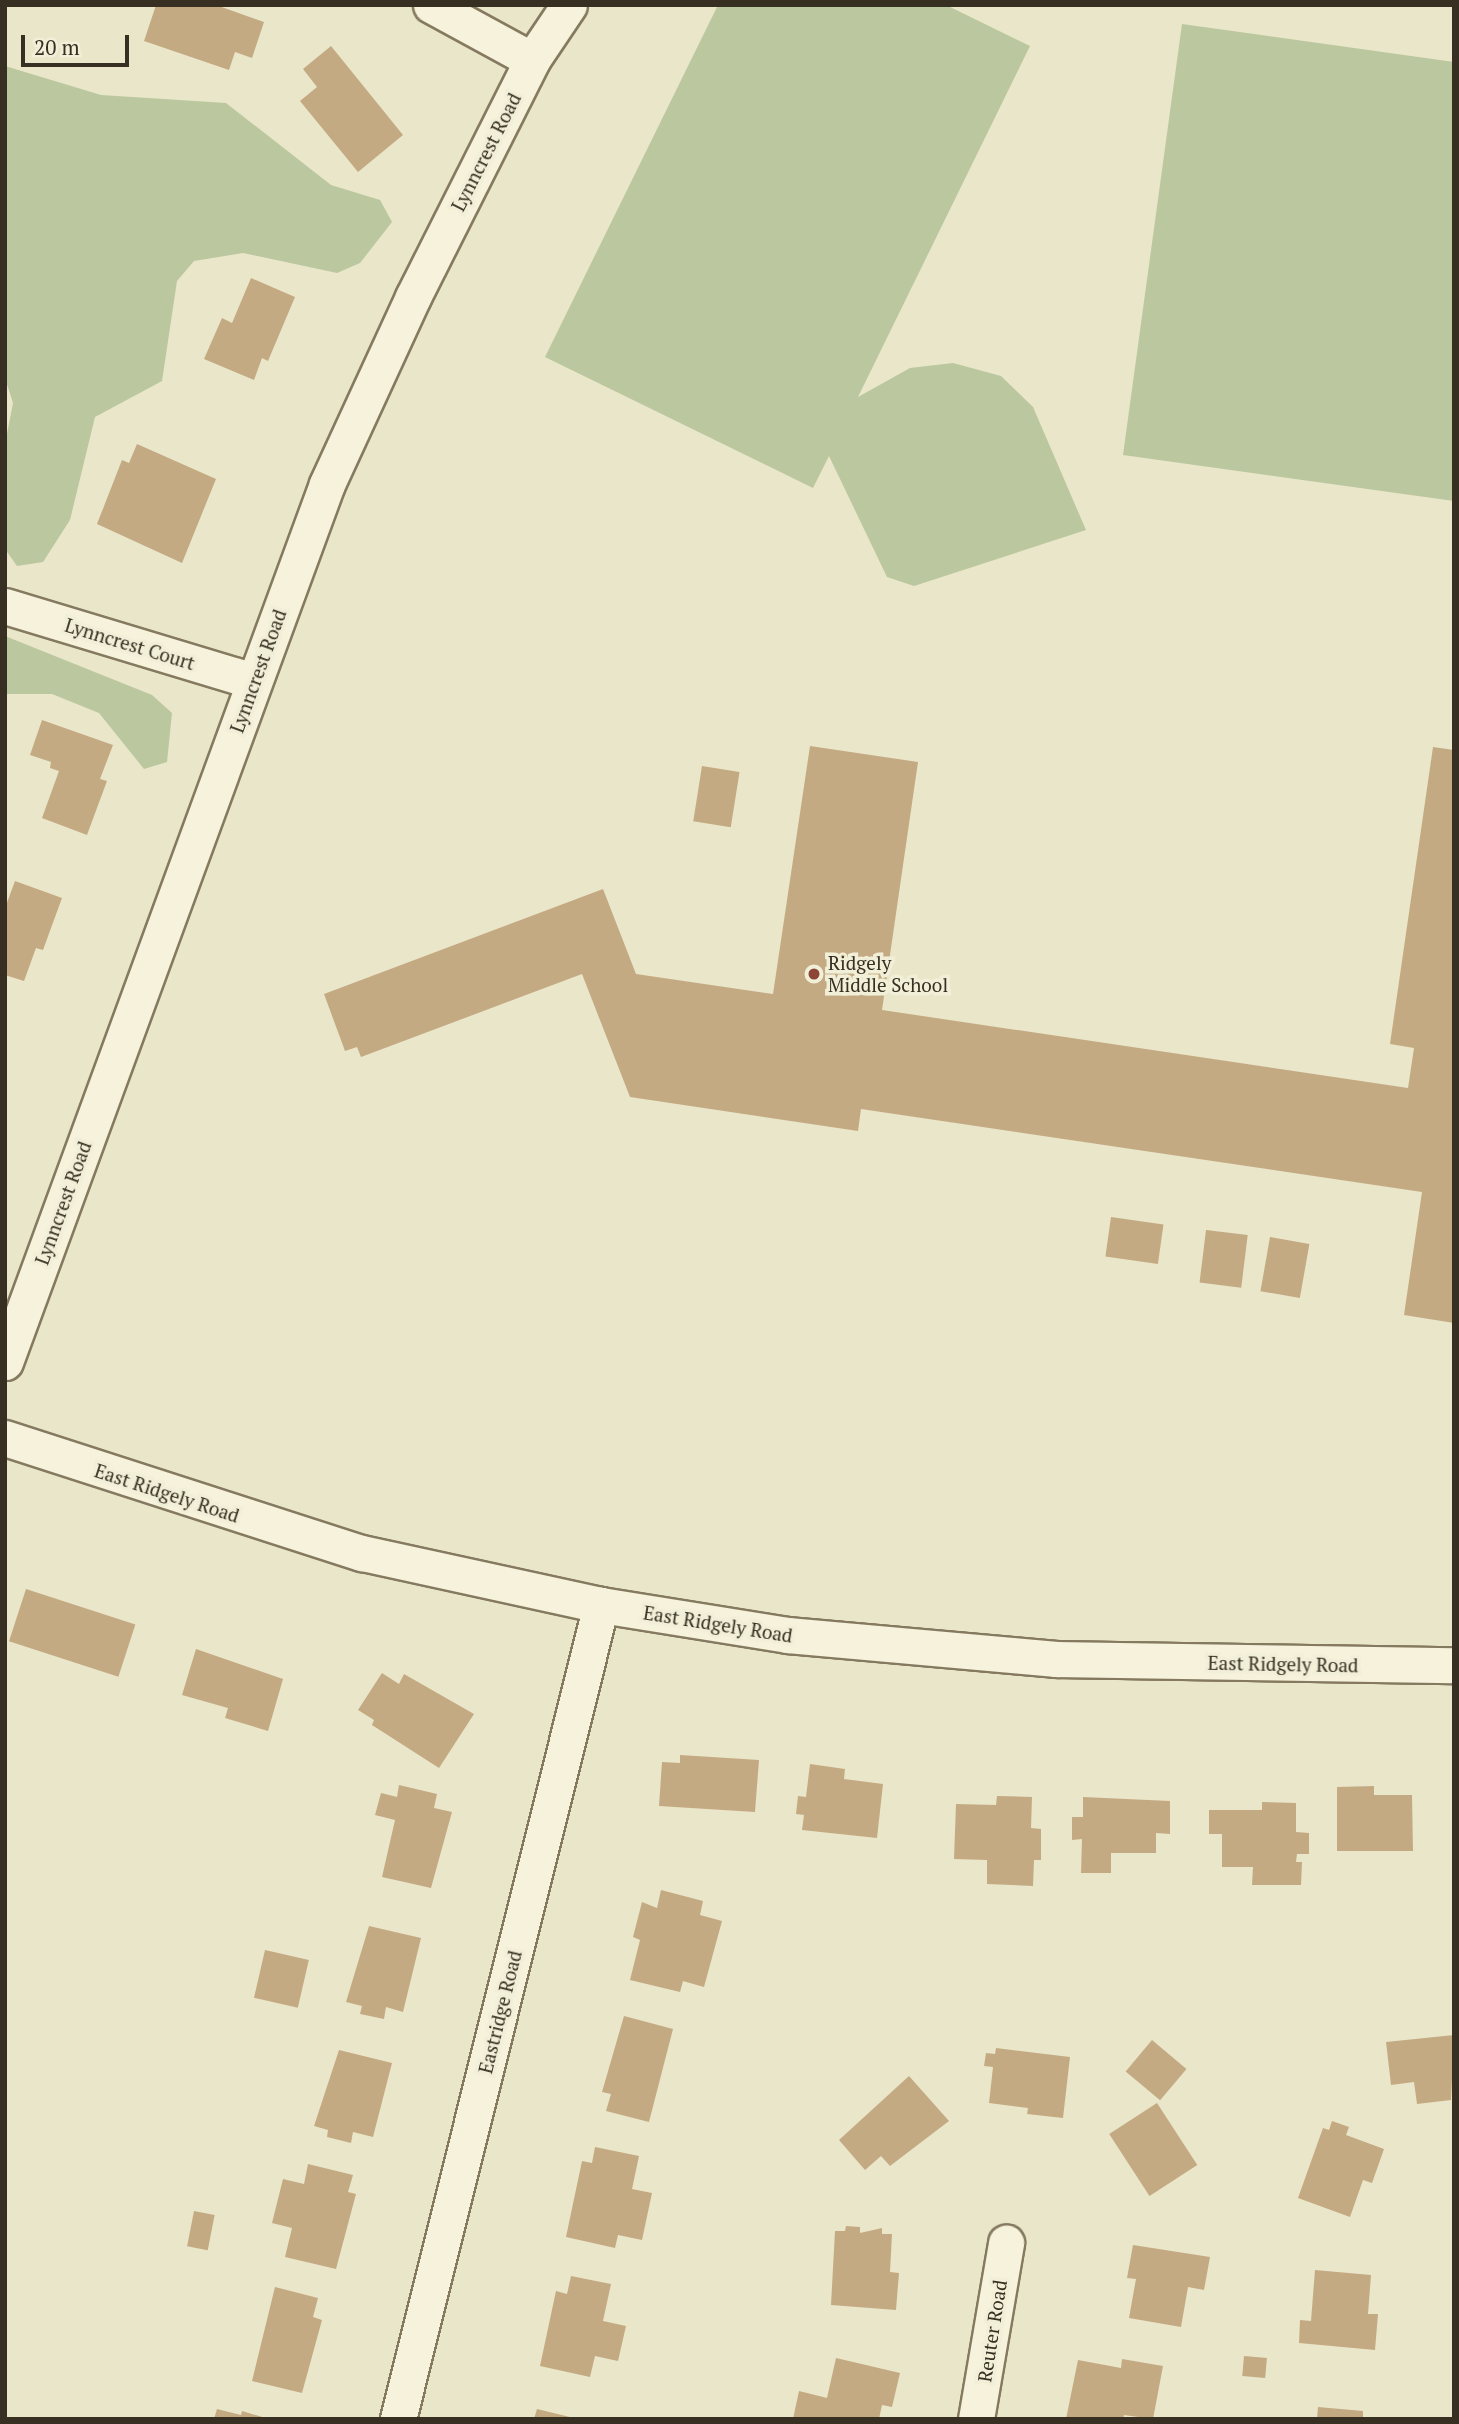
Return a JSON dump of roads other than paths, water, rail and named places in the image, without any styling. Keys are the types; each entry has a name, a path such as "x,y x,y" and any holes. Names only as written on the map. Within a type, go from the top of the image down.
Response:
{"street":[{"path":"430,5 532,60"},
{"name":"Lynncrest Road","path":"5,1363 327,484 413,297 532,60 569,5"},
{"name":"Lynncrest Court","path":"5,606 254,681"},
{"name":"East Ridgely Road","path":"5,1438 362,1553 601,1605 788,1636 930,1651 1181,1663 1454,1665"},
{"name":"Eastridge Road","path":"398,2419 601,1605"},
{"name":"Reuter Road","path":"976,2419 1006,2243"}],"place":[{"name":"Ridgely Middle School","path":"814,974"}]}
